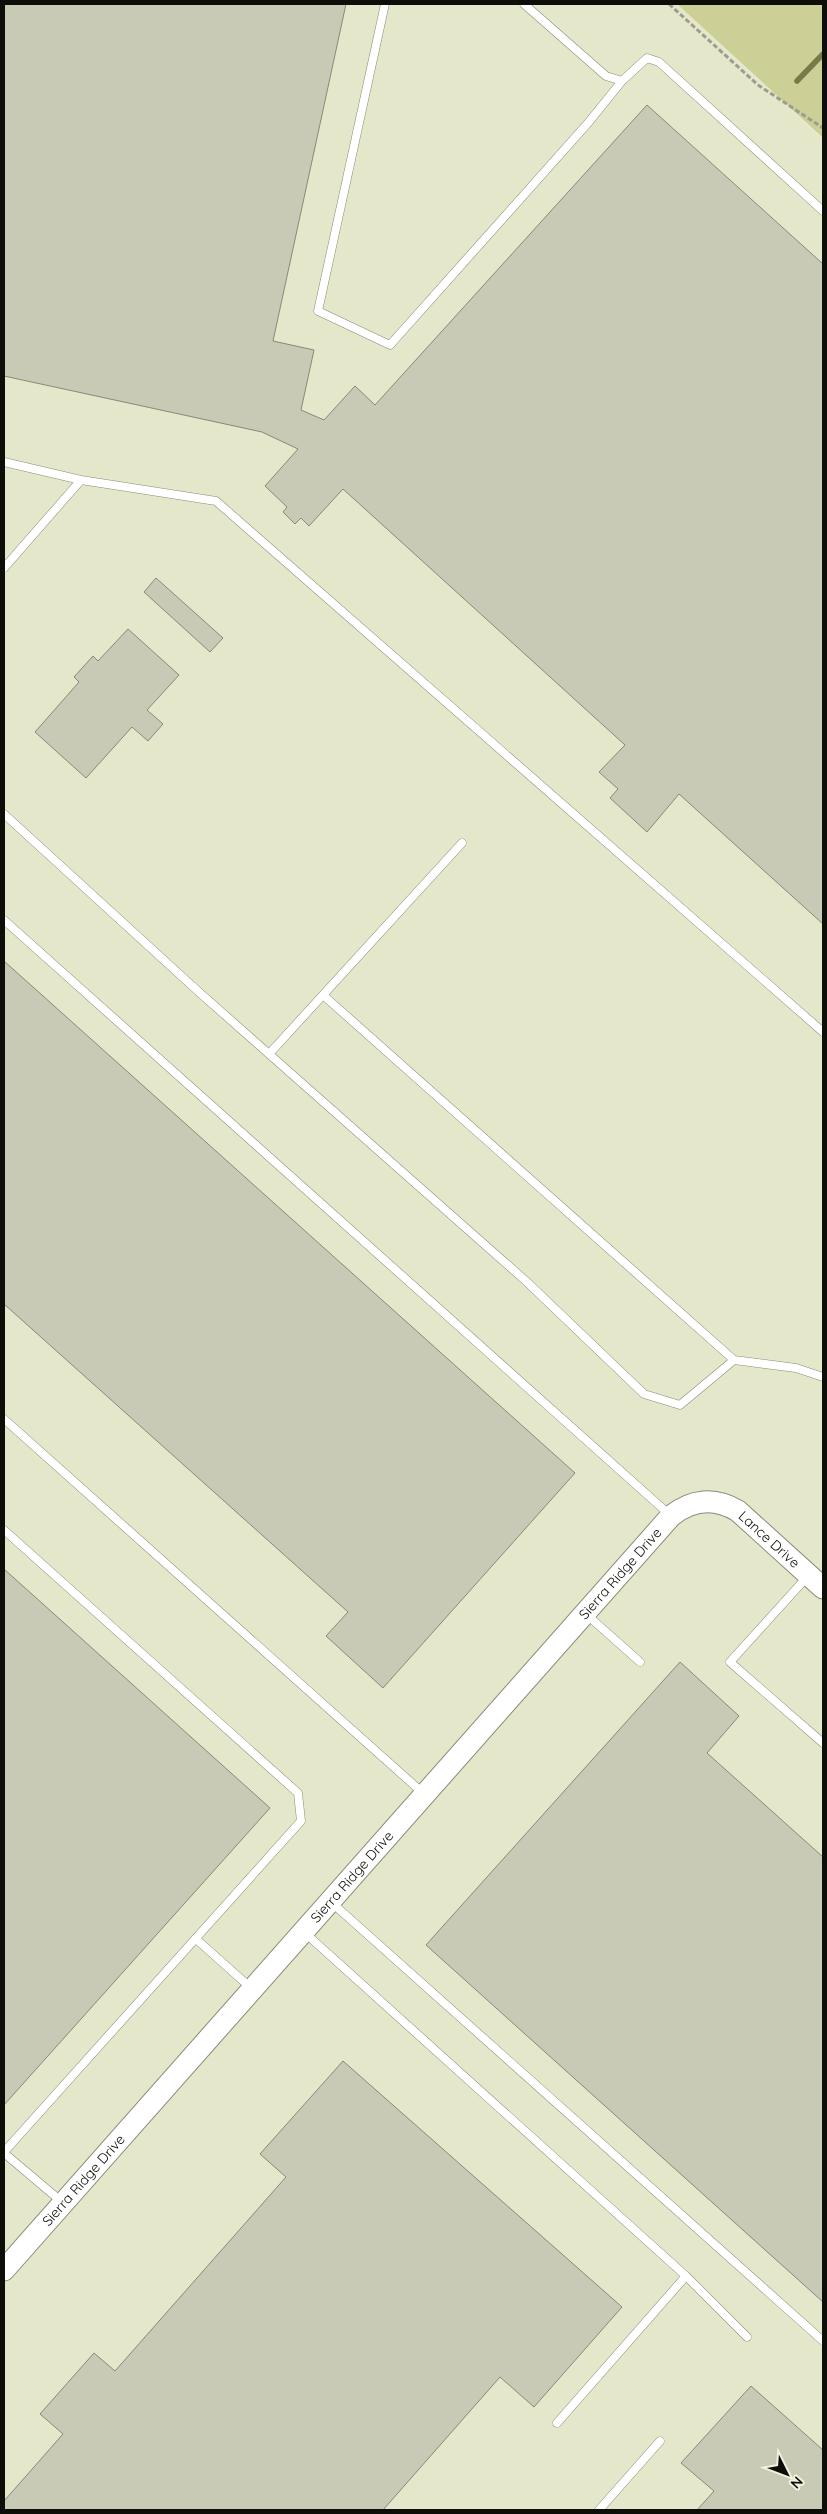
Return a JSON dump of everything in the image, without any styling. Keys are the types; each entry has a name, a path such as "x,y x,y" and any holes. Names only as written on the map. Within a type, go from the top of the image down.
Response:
{"street":[{"name":"Sierra Ridge Drive","path":"4,2270 671,1516 692,1503 710,1501"},
{"name":"Lance Drive","path":"710,1501 726,1503 738,1511 816,1582"}],"lane":[{"path":"385,4 318,311 390,345 588,124 622,81 647,58 659,62 823,211"},
{"path":"524,4 606,76 622,81"},
{"path":"4,462 81,480 216,501 823,1032"},
{"path":"4,568 81,480"},
{"path":"4,814 269,1054 527,1282 644,1394 680,1405 734,1360"},
{"path":"269,1054 462,843"},
{"path":"4,920 671,1516"},
{"path":"324,994 734,1360 796,1368 823,1377"},
{"path":"4,1419 424,1794"},
{"path":"4,1530 298,1793 301,1821 4,2153 63,2204"},
{"path":"816,1582 730,1662 823,1743"},
{"path":"584,1613 640,1662"},
{"path":"330,1901 823,2341"},
{"path":"303,1931 686,2276 747,2337"},
{"path":"196,1939 252,1989"},
{"path":"557,2423 686,2276"},
{"path":"599,2510 660,2441"}],"path":[{"path":"669,4 758,84 823,128"}],"shaded area":[{"path":"4,4 677,4 823,139 823,2510 4,2510"}],"green space":[{"path":"677,4 823,4 823,138"}],"building":[{"path":"4,4 346,4 273,341 314,350 301,410 324,420 355,386 375,405 647,105 823,264 823,924 679,794 647,832 610,798 618,789 599,772 625,745 343,489 309,526 301,518 295,524 283,512 287,507 265,486 298,449 262,432 4,376"},
{"path":"156,578 223,638 210,652 144,592"},
{"path":"128,629 179,675 147,710 163,724 148,741 132,727 86,778 35,732 79,682 74,677 93,656 98,661"},
{"path":"4,961 575,1473 383,1688 326,1636 348,1612 4,1304"},
{"path":"4,1569 270,1808 4,2105"},
{"path":"680,1662 739,1716 707,1753 823,1857 823,2302 426,1945"},
{"path":"343,2061 622,2307 534,2407 500,2377 383,2510 4,2510 4,2501 63,2434 40,2414 94,2353 115,2371 286,2177 260,2154"},
{"path":"751,2386 823,2450 823,2510 697,2510 714,2491 681,2463"}],"waterway":[{"path":"797,81 823,54"}]}
